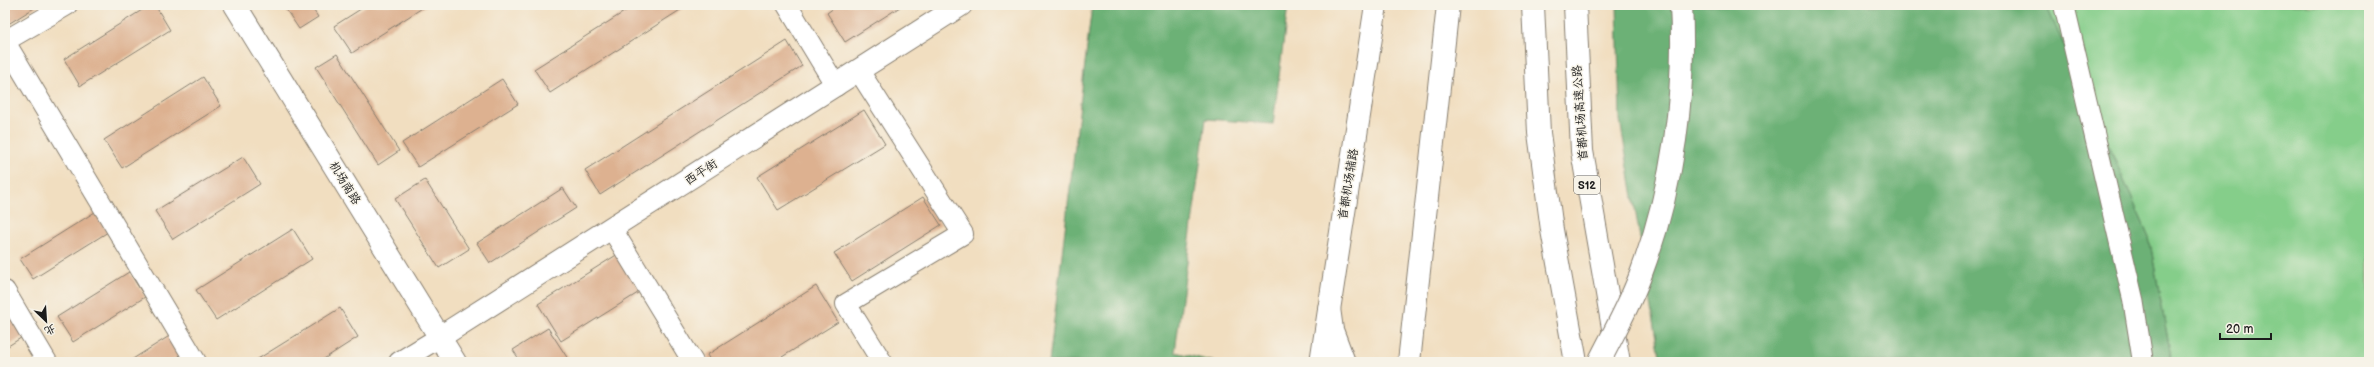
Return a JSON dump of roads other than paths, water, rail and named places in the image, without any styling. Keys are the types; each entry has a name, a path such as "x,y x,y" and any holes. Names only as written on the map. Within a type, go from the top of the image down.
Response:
{"main road":[{"name":"机场南路","path":"235,5 455,362"},
{"name":"西平街","path":"440,337 612,229 961,5"},
{"name":"首都机场辅路","path":"1321,362 1376,5"},
{"path":"1409,362 1448,5"},
{"path":"1533,5 1539,133 1552,230 1576,362"},
{"name":"首都机场高速公路","path":"1575,5 1582,151 1619,362"},
{"path":"1599,362 1642,273 1657,224 1671,159 1679,107 1682,51 1681,5"},
{"path":"1329,308 1332,330 1344,362"}],"street":[{"path":"67,5 5,41 196,362"},
{"path":"787,5 836,86"},
{"path":"2064,5 2133,299 2143,362"},
{"path":"859,71 963,234 846,304 882,362"},
{"path":"612,229 693,362"},
{"path":"5,292 47,362"},
{"path":"399,362 440,337"}]}
